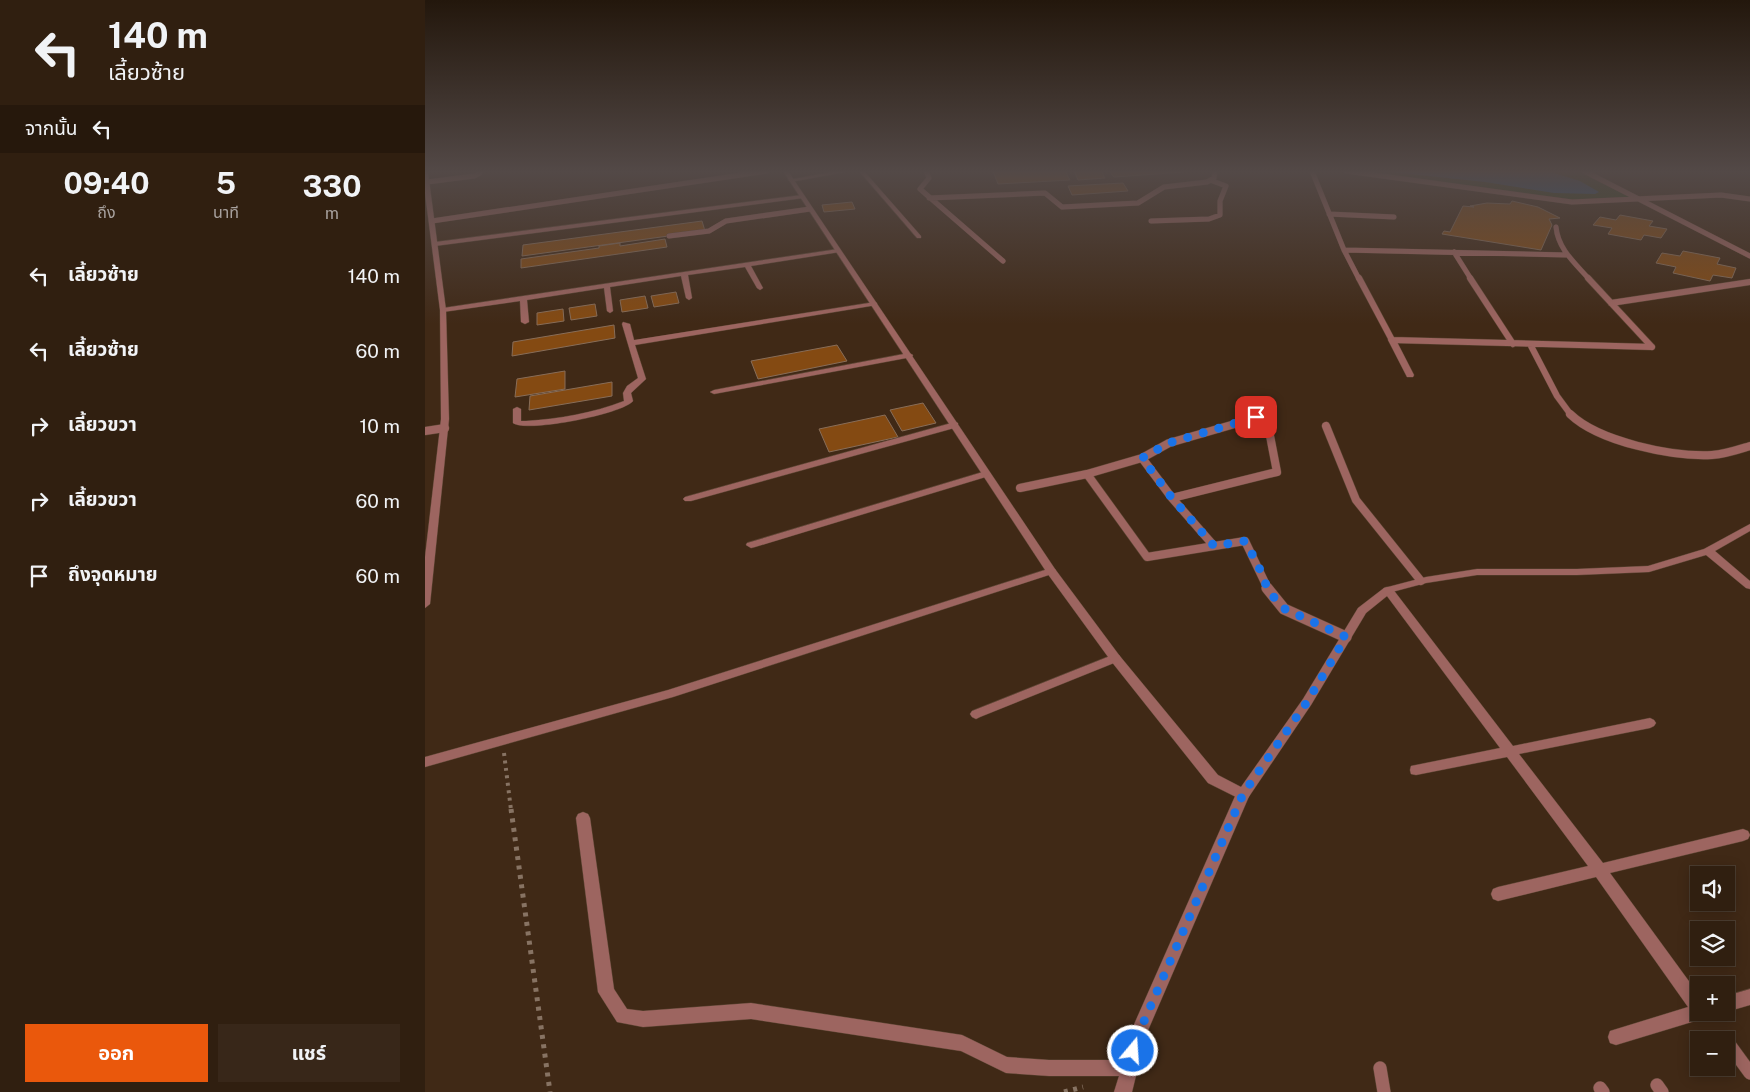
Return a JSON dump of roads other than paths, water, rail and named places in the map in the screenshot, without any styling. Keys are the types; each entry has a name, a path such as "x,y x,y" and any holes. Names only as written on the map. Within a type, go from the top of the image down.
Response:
{"street":[{"path":"425,604 445,428 443,310 432,222"},
{"path":"435,244 607,222"},
{"path":"819,222 1051,571 1115,658 1213,779 1243,794"},
{"path":"906,222 919,237"},
{"path":"443,310 838,251"},
{"path":"747,265 761,288"},
{"path":"684,274 689,298"},
{"path":"607,286 610,310"},
{"path":"523,298 525,322"},
{"path":"631,343 875,304"},
{"path":"517,409 517,423 525,424 571,417 627,403 629,401 627,393 630,388 642,379 627,324"},
{"path":"1392,340 1410,375"},
{"path":"714,392 909,355"},
{"path":"687,499 955,426"},
{"path":"751,545 986,474"},
{"path":"1123,1092 1138,1035 1243,794 1307,702 1362,611 1388,590 1421,581 1477,572 1577,572 1649,569 1708,551 1750,527"},
{"path":"1708,551 1750,586"},
{"path":"425,762 669,694 1051,571"},
{"path":"1388,590 1599,869 1690,998"},
{"path":"976,714 1115,658"},
{"path":"1416,770 1650,723"},
{"path":"583,818 606,992 623,1016 643,1019 751,1011 962,1043 1006,1065 1049,1068 1129,1068"},
{"path":"1498,894 1743,835"},
{"path":"1735,1001 1750,997"},
{"path":"1616,1037 1690,1014"}],"lane":[{"path":"669,236 709,231 724,222"},
{"path":"957,222 1003,261"},
{"path":"1332,222 1344,250 1392,340 1652,347 1567,255 1557,239 1556,227"},
{"path":"1683,222 1750,256"},
{"path":"1344,250 1567,255"},
{"path":"1454,252 1513,344"},
{"path":"1611,303 1750,282"},
{"path":"1530,344 1563,405 1575,419 1607,436 1659,450 1692,454 1727,454 1750,446"},
{"path":"1020,488 1087,474 1142,458 1169,443 1266,415 1277,472 1172,498"},
{"path":"1325,426 1357,500 1421,581"},
{"path":"425,431 445,428"},
{"path":"1142,458 1172,498 1214,546"},
{"path":"1087,474 1147,558 1245,541 1258,565 1269,592 1285,609 1346,637"},
{"path":"1735,1053 1750,1073"},
{"path":"1380,1068 1384,1092"}]}
